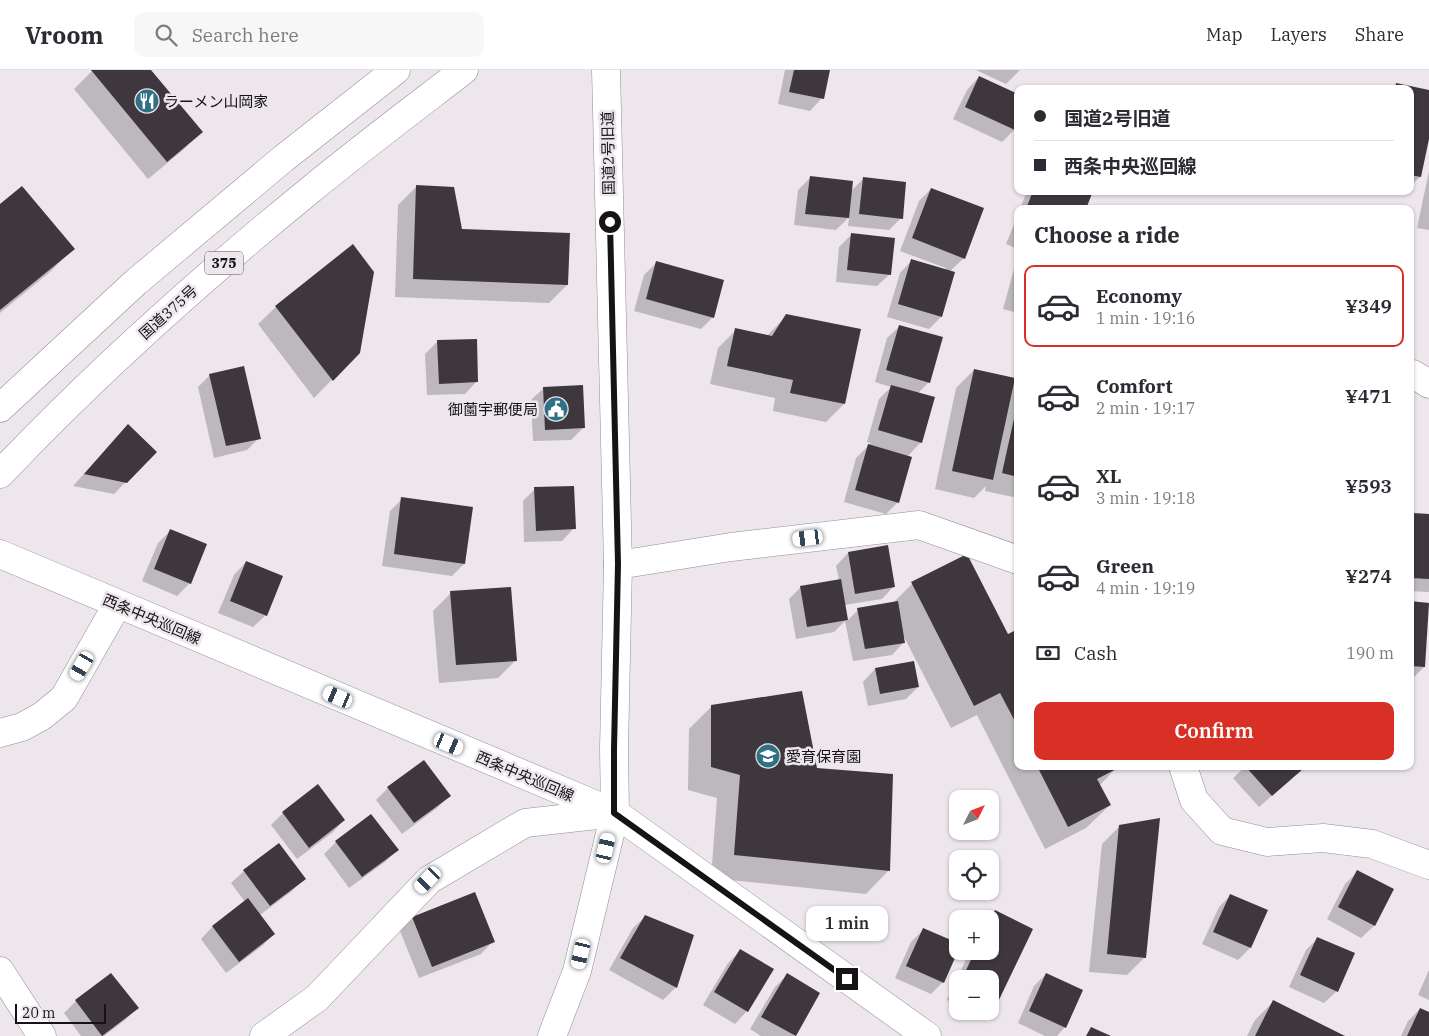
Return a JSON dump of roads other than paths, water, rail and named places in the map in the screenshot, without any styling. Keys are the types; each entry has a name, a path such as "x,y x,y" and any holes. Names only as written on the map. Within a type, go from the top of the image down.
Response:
{"main road":[{"name":"375","path":"0,408 136,282 284,158 396,70"},
{"name":"国道375号","path":"0,474 167,311 309,191 464,70"},
{"name":"国道2号旧道","path":"552,1036 577,971 614,813 618,564 606,70"},
{"path":"1414,375 1429,384"},
{"path":"618,564 731,547 919,524 1014,559"},
{"name":"西条中央巡回線","path":"0,554 117,605 614,813 927,1036"},
{"path":"0,733 22,727 42,716 64,698 117,605"},
{"path":"1184,770 1194,800 1222,831 1267,842 1323,838 1372,844 1429,865"},
{"path":"264,1036 317,998 428,880 525,822 614,813"},
{"path":"0,971 42,1036"}],"place":[{"name":"ラーメン山岡家","path":"147,101"},
{"name":"御薗宇郵便局","path":"556,409"},
{"name":"愛育保育園","path":"768,756"}]}
